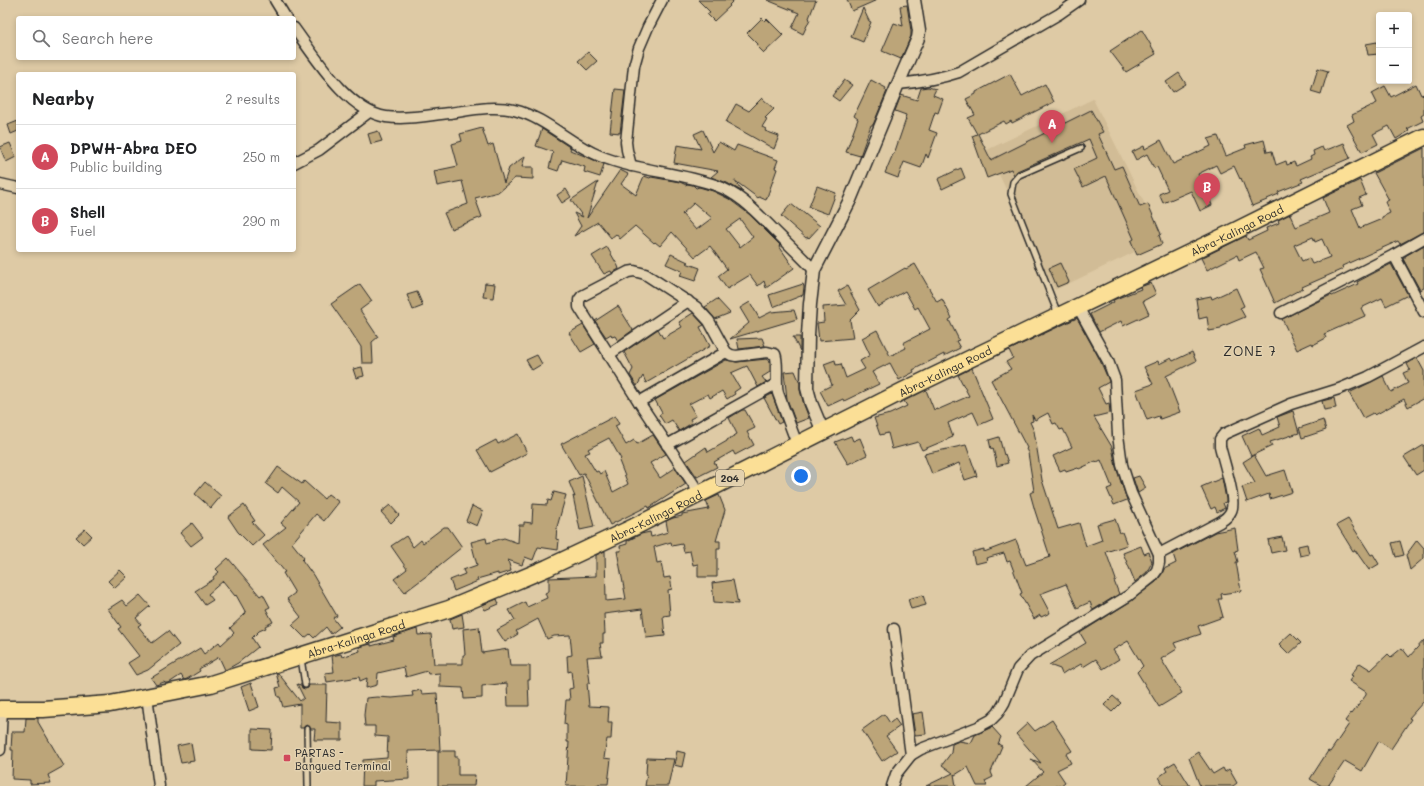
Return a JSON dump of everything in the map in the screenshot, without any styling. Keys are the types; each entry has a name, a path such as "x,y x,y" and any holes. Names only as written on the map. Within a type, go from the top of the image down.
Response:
{"main road":[{"name":"Abra-Kalinga Road","path":"1,709 73,707 110,704 211,684 442,611 547,568 700,494 903,392 1424,138"}],"street":[{"path":"275,0 285,16"},
{"path":"631,166 626,142 634,66 639,48 662,0"},
{"path":"824,432 811,403 807,388 808,335 814,270 850,200 918,38 919,31 914,0"},
{"path":"898,84 941,78 959,72 1052,18 1079,0"},
{"path":"296,31 334,81 355,104 369,112 386,117 404,118 490,108 513,109 533,116 552,126 579,145 613,162 700,180 716,185 732,193 746,202 814,270"},
{"path":"296,162 319,150 369,112"},
{"path":"0,184 16,188"},
{"path":"1281,313 1424,238"},
{"path":"1394,255 1424,312"},
{"path":"700,494 608,355 579,307 579,300 582,296 628,272 634,271 650,277 701,311 709,321 726,352 731,355 736,356 767,352 775,354 777,359 776,384 781,402 797,444"},
{"path":"608,355 688,301"},
{"path":"892,786 896,774 911,755 921,749 978,727 991,720 998,714 1018,669 1030,656 1128,596 1152,577 1157,570 1159,554 1131,493 1122,465 1118,435 1115,380 1108,362 1078,307"},
{"path":"1159,554 1228,517 1233,500 1220,446 1220,440 1224,434 1292,404 1339,389 1368,377 1424,347"},
{"path":"639,402 726,352"},
{"path":"667,445 776,384"},
{"path":"894,629 911,755"},
{"path":"147,696 159,786"},
{"path":"0,750 1,709"}],"lane":[{"path":"1059,316 1011,194 1013,182 1020,175 1081,148"},
{"path":"301,655 305,685"},
{"path":"307,728 308,786"}],"shaded area":[{"path":"1093,99 1162,239 1055,290 987,150"}],"building":[{"path":"698,0 734,0 729,5 730,6 714,21 707,14 710,12"},
{"path":"767,0 816,0 803,34 792,28 799,13"},
{"path":"847,0 877,0 852,11"},
{"path":"907,5 911,36 901,59 882,51 894,23 903,26 900,6"},
{"path":"863,8 869,21 871,22 863,42 851,37"},
{"path":"762,18 765,21 767,19 783,35 764,53 757,46 758,44 747,33"},
{"path":"1142,30 1156,54 1126,72 1110,51"},
{"path":"1376,42 1376,54 1368,55 1366,44"},
{"path":"588,52 597,61 587,70 578,61"},
{"path":"1318,68 1328,71 1321,94 1311,91"},
{"path":"1179,73 1186,84 1173,92 1166,82"},
{"path":"1010,74 1022,96 1045,84 1054,102 1012,123 1011,121 1006,124 1004,121 978,134 991,160 1091,110 1103,132 1098,134 1114,169 1122,166 1140,207 1148,204 1161,234 1159,235 1162,244 1137,255 1131,241 1134,239 1106,176 1083,187 1074,169 1097,158 1089,139 1017,171 1014,175 1011,169 987,178 972,136 977,134 968,118 975,115 966,99"},
{"path":"844,80 852,85 839,101 832,96"},
{"path":"871,80 886,88 885,90 887,91 873,125 871,125 860,156 846,152 858,119 854,116"},
{"path":"1416,84 1421,95 1424,94 1424,114 1421,116 1423,121 1407,129 1409,131 1396,139 1389,126 1373,134 1378,144 1362,152 1347,125 1354,121 1352,115 1377,103 1372,93 1385,86 1391,97"},
{"path":"928,87 936,89 933,95 943,99 938,113 935,112 929,130 937,133 928,158 926,154 921,168 904,162 898,178 885,173 894,154 906,119 906,115 895,111 901,95 917,100 921,88"},
{"path":"615,89 625,90 620,133 610,132"},
{"path":"762,98 774,109 765,118 767,119 762,127 766,129 765,131 779,136 774,149 726,122 736,104 749,111"},
{"path":"16,122 16,132 11,134 8,125"},
{"path":"482,128 488,146 493,144 504,183 509,168 525,156 522,167 533,167 533,179 515,178 498,192 475,198 482,217 451,229 444,213 468,204 462,181 437,186 434,171 458,166 452,144 462,141 460,134"},
{"path":"542,129 571,148 570,150 604,164 600,177 584,172 585,167 562,160 558,171 549,168 553,152 536,146"},
{"path":"703,130 713,152 719,142 734,151 737,145 778,160 775,168 777,169 766,200 759,197 758,198 734,180 743,192 727,183 711,177 718,171 674,163 677,145 701,149 694,134"},
{"path":"378,131 382,141 371,144 368,134"},
{"path":"1218,136 1226,156 1246,148 1245,145 1264,140 1267,152 1272,151 1276,165 1286,161 1287,165 1294,162 1296,166 1311,159 1310,157 1314,155 1313,151 1322,147 1324,151 1344,143 1350,158 1301,179 1303,182 1278,192 1279,194 1252,206 1241,178 1240,179 1234,166 1220,173 1216,165 1198,174 1212,205 1200,211 1191,191 1163,203 1159,194 1168,190 1157,167 1154,168 1147,154 1136,160 1132,152 1144,146 1145,149 1161,140 1173,164 1211,146 1208,139"},
{"path":"10,143 16,157 6,162 0,147"},
{"path":"1424,148 1424,232 1400,244 1398,241 1342,266 1343,269 1302,287 1303,288 1275,303 1260,269 1264,268 1256,252 1239,260 1237,255 1207,270 1201,258 1246,236 1248,240 1267,231 1266,228 1279,223 1278,220 1290,214 1296,227 1329,213 1323,198 1360,180 1366,195 1359,198 1362,205 1352,209 1360,228 1382,219 1382,217 1390,213 1385,202 1389,200 1374,173","holes":["1313,237 1315,242 1322,239 1330,257 1312,264 1309,258 1302,261 1294,245"]},
{"path":"961,168 965,178 942,189 938,179"},
{"path":"620,170 628,174 621,184 636,195 644,176 680,182 686,185 693,185 696,188 699,187 713,191 729,199 749,214 780,245 779,246 794,268 766,288 764,281 758,286 750,275 727,289 718,276 727,269 710,246 695,257 672,232 660,246 655,242 654,243 635,226 620,239 616,234 611,238 598,222 574,236 581,226 574,213 583,217 571,200 598,182 587,218","holes":["694,203 712,218 696,230 682,214","740,219 753,237 740,247 726,229"]},
{"path":"817,186 836,193 828,214 809,207"},
{"path":"566,189 571,197 562,203 557,195"},
{"path":"791,204 820,226 809,238 806,238 781,216"},
{"path":"1424,245 1424,288 1420,290 1403,259 1405,256"},
{"path":"607,247 619,269 612,273 611,271 604,274 592,256"},
{"path":"671,254 688,262 686,263 700,268 695,281 680,276 682,271 666,264"},
{"path":"1060,263 1069,282 1057,287 1049,268"},
{"path":"915,264 937,302 942,299 952,318 949,320 959,340 956,341 960,348 944,356 944,354 913,370 914,372 899,380 890,363 872,372 879,384 844,401 843,399 828,406 820,391 832,385 824,364 835,360 836,365 841,364 846,378 865,369 860,361 870,355 862,338 877,330 890,356 906,348 903,343 930,329 918,307 915,309 905,291 878,307 868,290 905,268 906,269"},
{"path":"1391,264 1408,295 1386,306 1382,298 1361,308 1365,316 1324,334 1326,338 1313,345 1312,343 1297,350 1282,319 1331,295 1332,296 1358,284 1357,282"},
{"path":"485,283 495,284 493,298 483,297"},
{"path":"1151,283 1156,294 1143,301 1149,314 1123,326 1121,321 1099,332 1090,314 1114,302 1113,300 1141,289 1140,287"},
{"path":"360,284 372,301 360,310 378,337 372,342 373,363 362,363 361,347 331,304"},
{"path":"803,284 803,295 773,307 769,295"},
{"path":"847,286 860,310 850,320 853,338 819,341 817,323 824,322 823,307 846,305 838,291"},
{"path":"1236,288 1244,306 1240,308 1245,317 1221,327 1221,329 1209,331 1207,317 1199,319 1196,299 1211,296 1212,299"},
{"path":"417,292 423,306 413,310 407,295"},
{"path":"717,299 730,313 715,319 705,307"},
{"path":"750,302 759,318 771,312 794,310 797,319 730,339 749,323 740,308"},
{"path":"618,306 633,330 618,341 615,336 612,337 611,334 606,337 595,321"},
{"path":"693,313 704,325 700,327 710,346 646,383 643,376 637,386 630,375 633,369 624,352 658,329 663,338 682,327 679,322"},
{"path":"1077,318 1099,358 1109,381 1098,388 1106,404 1109,403 1110,413 1094,417 1112,447 1116,467 1127,500 1114,505 1107,489 1112,487 1101,460 1079,469 1066,472 1065,469 1060,471 1053,456 1072,447 1063,429 1060,430 1056,423 1053,424 1048,413 1035,420 1032,415 1033,421 1030,422 1034,431 1042,480 1058,529 1079,523 1086,546 1102,540 1097,524 1115,519 1120,533 1122,532 1127,545 1106,552 1116,580 1114,581 1119,594 1093,610 1090,602 1077,608 1066,584 1040,594 1050,613 1041,617 1040,615 1034,619 1020,594 1022,593 1010,561 1007,562 1004,553 986,558 987,561 975,564 972,552 984,549 984,552 1016,540 1026,565 1050,557 1030,493 1034,491 1027,448 991,380 1011,369 1006,362 1013,358 1009,350"},
{"path":"583,325 595,344 581,352 569,333"},
{"path":"793,337 800,337 800,351"},
{"path":"762,338 765,346 739,349 737,339"},
{"path":"1192,352 1196,361 1166,376 1180,412 1160,419 1159,416 1147,420 1136,390 1153,384 1144,367 1158,361 1159,364 1171,358 1173,361"},
{"path":"537,355 542,364 532,370 526,360"},
{"path":"1417,358 1424,371 1424,398 1408,407 1404,399 1375,415 1373,413 1363,418 1349,393 1383,376 1391,392 1408,383 1403,373 1410,370 1407,364"},
{"path":"767,359 770,361 770,372 762,377 766,382 758,387 747,366 731,373 740,388 734,392 735,394 727,399 722,391 710,398 708,394 689,404 696,416 690,419 692,423 679,431 672,420 665,424 659,415 662,413 655,400 726,360 737,362"},
{"path":"362,367 364,376 356,378 353,369"},
{"path":"972,368 993,419 979,425 973,412 948,423 953,437 922,450 918,442 892,449 888,433 880,435 874,418 890,414 907,406 904,401 926,390 934,410 969,396 958,375"},
{"path":"795,371 800,383 800,390 809,418 796,423 787,399 784,372"},
{"path":"772,394 782,422 778,424 764,398"},
{"path":"1334,398 1336,408 1324,410 1322,401"},
{"path":"742,410 745,410 755,428 747,432 754,445 735,455 733,451 714,462 717,467 697,477 686,461 706,447 708,452 737,434 729,418"},
{"path":"1293,411 1299,433 1270,442 1272,446 1251,456 1242,436 1259,428 1262,435 1280,427 1277,417"},
{"path":"615,416 619,424 615,426 626,445 634,440 637,444 653,435 666,454 650,463 660,478 675,468 686,484 649,508 648,506 610,525 584,473 579,475 561,444","holes":["609,438 621,459 619,461 628,484 613,492 604,471 600,474 598,471 596,472 585,454 590,452 588,449"]},
{"path":"1323,420 1326,430 1302,438 1299,428"},
{"path":"518,434 527,453 490,472 477,450 496,440 498,444"},
{"path":"851,436 853,441 860,438 867,455 848,464 835,442"},
{"path":"999,437 1008,463 997,466 993,448 991,449 989,440"},
{"path":"966,445 977,476 965,480 959,463 932,474 924,454"},
{"path":"1424,445 1424,470 1416,475 1404,457"},
{"path":"1254,455 1266,476 1285,470 1292,492 1270,499 1269,494 1247,502 1242,487 1255,483 1243,462"},
{"path":"278,467 302,484 304,481 324,499 328,494 339,502 324,521 316,514 292,543 304,558 302,560 313,575 337,616 333,618 340,627 331,634 326,627 314,638 310,634 305,638 292,625 301,617 287,599 295,593 283,573 285,572 263,545 286,527 281,523 299,502 282,487 278,493 266,484"},
{"path":"582,476 594,527 580,530 573,496 575,497 569,482"},
{"path":"1139,476 1146,488 1138,493 1133,478"},
{"path":"1222,478 1226,502 1223,503 1225,508 1217,512 1215,507 1211,509 1201,487"},
{"path":"205,482 221,496 211,508 195,494"},
{"path":"554,492 566,495 557,527 556,539 559,540 558,550 538,547 533,560 525,557 522,565 508,560 511,571 477,579 478,581 454,591 450,580 465,574 463,570 477,565 471,542 486,538 487,543 504,538 518,543 519,525 524,525 524,522 532,523 533,504 547,505 548,500 551,501"},
{"path":"719,495 725,510 716,541 720,541 720,549 717,549 717,577 698,577 698,564 693,565 690,551 684,552 682,544 672,546 671,542 654,547 657,563 661,562 664,578 670,577 672,589 668,590 670,615 663,616 665,636 646,638 642,609 604,614 605,634 603,634 603,643 600,643 602,656 587,657 590,683 587,683 589,706 609,707 608,722 612,722 611,739 607,739 604,758 611,759 608,784 599,784 599,786 566,786 569,742 567,742 567,725 564,724 566,700 570,700 569,689 573,688 571,671 568,672 567,656 572,655 570,635 554,636 547,639 538,619 516,631 518,634 505,642 497,630 515,620 509,610 525,602 527,607 547,598 545,593 549,591 549,578 596,576 596,555 605,551 606,601 626,599 617,551 621,551 620,546 627,544 627,541 641,534 650,532 651,537 668,532 666,521 682,516 682,514 709,509 706,501"},
{"path":"244,505 255,521 252,522 264,535 252,546 238,532 228,517"},
{"path":"390,505 399,515 391,523 381,512"},
{"path":"472,506 483,511 477,526 466,521"},
{"path":"1348,519 1371,555 1373,554 1379,564 1369,570 1355,550 1353,551 1337,525"},
{"path":"192,523 203,537 191,546 180,533"},
{"path":"444,527 448,527 462,547 405,592 394,579 407,569 391,546 406,536 413,547 421,540 423,543"},
{"path":"1235,528 1238,550 1235,551 1238,562 1236,562 1241,591 1221,594 1222,599 1218,599 1223,617 1198,626 1201,634 1174,643 1177,649 1161,659 1182,693 1159,707 1137,672 1143,666 1128,641 1113,650 1119,659 1103,669 1096,659 1083,667 1081,664 1062,674 1060,669 1049,665 1086,643 1080,633 1131,601 1156,582 1164,569 1176,563 1173,554 1215,532"},
{"path":"85,529 92,536 83,544 76,537"},
{"path":"1282,537 1285,550 1271,553 1268,540"},
{"path":"1417,540 1424,548 1424,558 1410,570 1406,555"},
{"path":"1400,541 1404,555 1396,557 1392,543"},
{"path":"1307,544 1309,554 1300,556 1298,546"},
{"path":"1141,546 1144,554 1149,552 1152,562 1147,572 1135,582 1123,553"},
{"path":"228,558 260,596 263,594 270,607 266,609 273,622 265,626 266,628 259,631 252,638 258,647 238,663 229,668 225,670 219,657 199,669 200,671 187,679 184,680 181,675 169,683 164,682 156,685 151,678 200,648 204,654 219,642 221,645 234,633 230,628 246,613 236,595 235,596 223,581 208,594 213,600 205,605 195,591 214,579 213,577 219,572 216,569"},
{"path":"120,570 127,577 115,588 108,581"},
{"path":"733,580 738,604 714,602 712,583"},
{"path":"140,595 150,606 136,618 141,624 138,626 152,643 168,631 179,645 148,670 136,675 128,663 139,656 118,629 121,627 108,609 122,600 127,606"},
{"path":"923,595 926,605 911,609 908,599"},
{"path":"497,599 499,604 485,610 482,605"},
{"path":"462,614 464,627 452,629 450,619"},
{"path":"479,627 482,653 508,649 510,666 530,666 530,680 528,680 529,706 508,706 507,683 482,686 482,698 464,699 463,688 440,687 440,673 428,674 427,671 406,677 404,667 378,673 377,685 366,688 367,678 360,681 359,677 327,682 325,673 334,672 332,656 341,654 342,657 360,651 359,647 371,644 371,646 394,640 393,637 417,629 418,635 431,634 434,664 463,664 463,655 465,655 463,629"},
{"path":"1291,633 1301,643 1289,654 1279,644"},
{"path":"1424,640 1424,701 1409,718 1411,719 1391,749 1379,741 1362,771 1345,761 1328,786 1322,786 1310,779 1328,751 1330,752 1349,724 1345,721 1366,695 1366,692 1349,681 1353,676 1351,675 1360,663 1371,670 1388,654 1391,657 1402,648 1409,657"},
{"path":"276,673 278,673 300,701 304,698 297,684 301,685 302,688 305,689 308,688 309,685 327,685 326,722 342,723 342,740 314,740 315,729 311,729 307,725 300,728 300,704 283,707 280,697 278,697 276,688 280,687"},
{"path":"251,683 259,707 249,711 241,687"},
{"path":"421,690 422,694 437,693 440,750 408,751 409,779 374,781 374,786 362,786 363,760 387,758 388,737 375,736 375,726 365,726 364,715 366,698 413,696 412,692"},
{"path":"1113,696 1121,703 1112,712 1104,705"},
{"path":"923,712 926,734 915,735 912,714"},
{"path":"884,714 890,723 895,719 900,726 886,736 897,751 882,761 862,730"},
{"path":"26,718 38,718 38,722 64,766 48,775 51,783 30,784 30,780 12,779 12,732 25,732"},
{"path":"1052,720 1072,751 1066,754 1071,763 1057,770 1065,782 1060,786 1026,786 1043,772 1031,759 1041,763 1016,734 1028,723 1035,731"},
{"path":"992,727 1001,737 998,744 1002,746 991,772 993,777 985,781 987,786 977,786 968,767 955,775 954,774 956,786 926,786 953,773 942,765 951,753 952,744 959,741 971,743 975,735"},
{"path":"252,729 272,730 271,750 252,749"},
{"path":"191,743 194,761 181,763 177,746"},
{"path":"438,751 455,751 455,757 458,757 458,775 475,775 474,786 438,786"},
{"path":"677,751 685,753 682,767 674,765"},
{"path":"1198,752 1213,774 1223,768 1225,772 1229,769 1237,783 1233,786 1200,786 1189,758"},
{"path":"647,758 674,759 668,786 645,786"},
{"path":"1175,762 1190,786 1164,786 1159,777 1167,771 1165,768"}],"place":[{"name":"DPWH-Abra DEO","path":"1052,143"},
{"name":"Shell","path":"1207,206"},
{"name":"PARTAS - Bangued Terminal","path":"287,758"}],"district":[{"name":"ZONE 7","path":"1250,350"}]}
